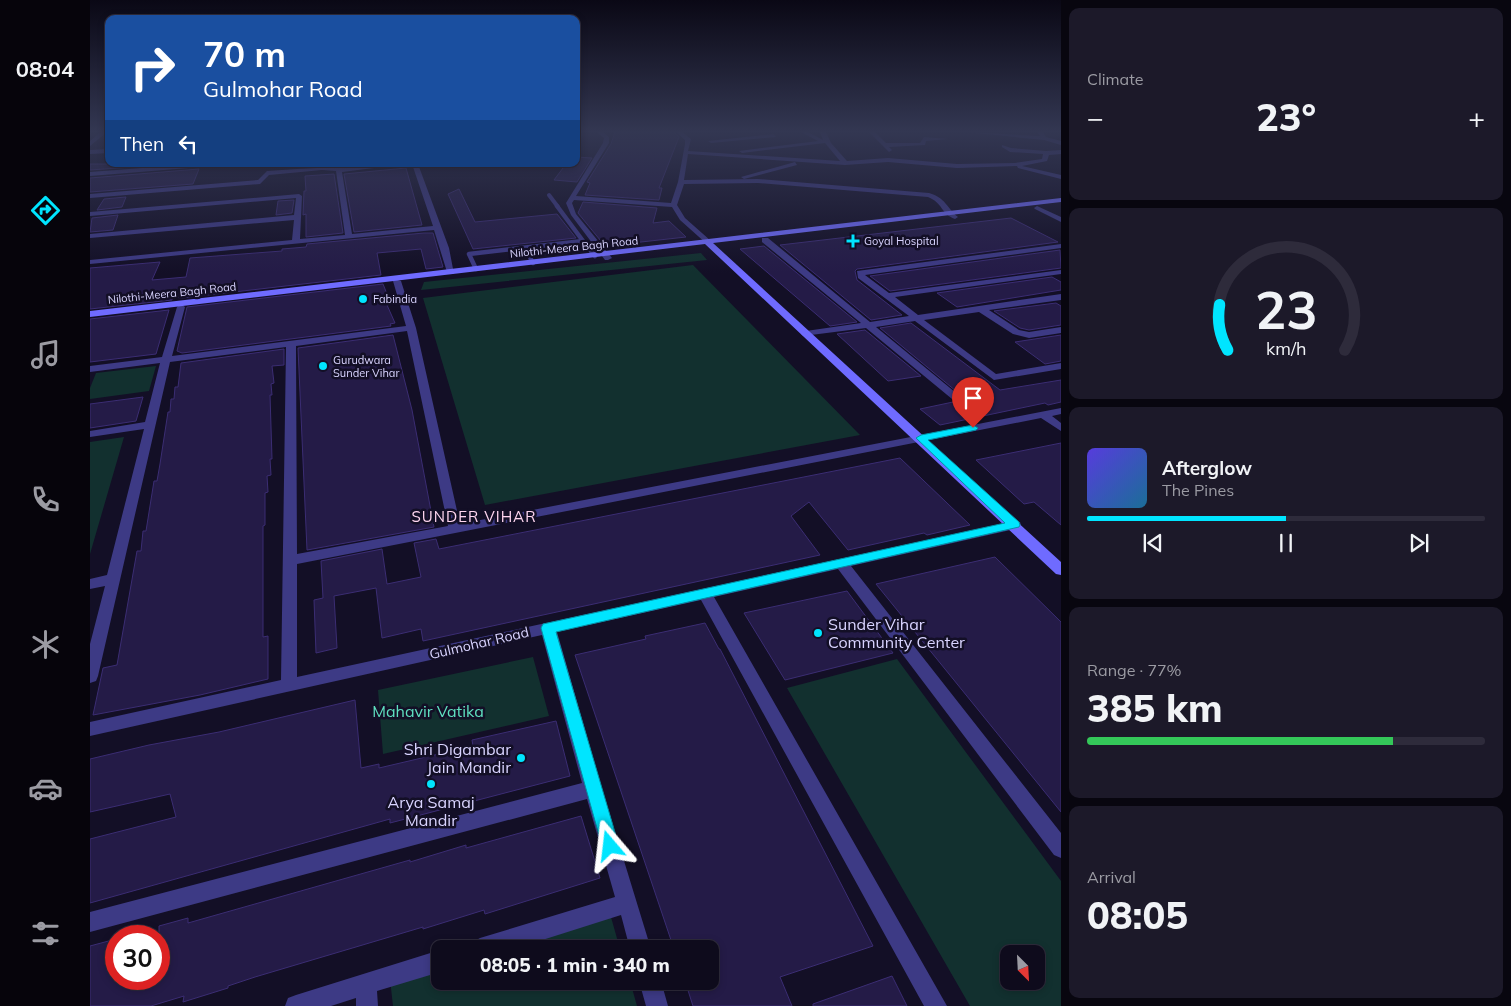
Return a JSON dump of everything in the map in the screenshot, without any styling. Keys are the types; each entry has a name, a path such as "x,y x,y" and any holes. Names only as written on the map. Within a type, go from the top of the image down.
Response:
{"street":[{"path":"90,196 260,182 262,179"},
{"path":"340,179 349,237"},
{"path":"420,179 445,248 451,272"},
{"path":"583,179 568,203 569,207 606,256"},
{"path":"681,179 674,205 682,218 1014,525 1059,564"},
{"path":"734,180 738,179"},
{"path":"681,182 734,180 821,185 929,196 941,200 952,216"},
{"path":"90,214 296,196 301,198 296,241"},
{"path":"571,198 674,205"},
{"name":"Nilothi-Meera Bagh Road","path":"710,245 765,240 1061,200"},
{"name":"Nilothi-Meera Bagh Road","path":"90,318 606,256 1061,205"},
{"path":"1037,208 1061,220"},
{"path":"90,236 299,217"},
{"path":"90,262 437,228"},
{"path":"765,240 973,411"},
{"path":"1061,246 860,273 861,276 994,377 1061,366"},
{"name":"Nilothi-Meera Bagh Road","path":"90,314 476,269 606,256"},
{"path":"887,296 1061,272"},
{"path":"397,281 411,328 455,529"},
{"path":"806,334 1061,297"},
{"path":"90,676 166,359 181,307"},
{"path":"981,308 1016,332 1029,335 1061,330"},
{"path":"90,369 411,328"},
{"path":"289,685 292,344"},
{"path":"290,560 1061,411"},
{"path":"1042,414 1061,428"},
{"path":"90,434 150,426"},
{"name":"Gulmohar Road","path":"90,729 1014,525"},
{"path":"842,563 1061,848"},
{"path":"90,584 113,579"},
{"path":"705,593 936,1006"},
{"path":"548,628 638,940"},
{"path":"90,922 593,789"},
{"path":"509,940 627,904"},
{"path":"296,1006 431,964"},
{"path":"366,984 367,1006"},
{"path":"653,990 658,1006"}],"lane":[{"path":"549,195 595,256"},
{"path":"476,269 469,254 583,241"},
{"path":"525,248 533,263"}],"green space":[{"path":"701,253 707,260 421,290 424,282"},
{"path":"693,265 860,435 485,505 423,298"},
{"path":"156,366 149,391 90,399 90,388 96,373"},
{"path":"124,437 90,554 90,442"},
{"name":"Mahavir Vatika","path":"533,657 549,716 383,754 378,690"},
{"path":"897,659 1061,881 1061,1006 970,1006 787,688"},
{"path":"609,910 617,940 514,940"},
{"path":"431,966 431,990 633,990 637,1006 393,1006 390,979"}],"building":[{"path":"90,179 195,179 193,184 90,192"},
{"path":"305,179 335,179 343,233 306,237 306,214 303,215 304,191 306,191"},
{"path":"345,179 409,179 422,225 354,232"},
{"path":"555,179 579,179 577,182"},
{"path":"589,179 663,179 659,188 662,188 659,200 585,195 590,183 587,182"},
{"path":"459,189 475,222 557,214 576,238 473,249 448,194"},
{"path":"126,197 122,207 97,210 104,199"},
{"path":"294,200 292,213 276,215 278,201"},
{"path":"583,202 657,208 653,223 669,221 686,237 605,246 578,213"},
{"path":"118,215 113,230 90,232 92,218"},
{"path":"1011,218 1058,242 857,269 855,271 857,280 902,315 871,320 780,245"},
{"path":"433,233 443,267 426,269 421,249 377,253 381,275 182,298 173,297 172,300 90,309 90,268 160,262 152,280 186,277 190,258 282,251 282,249 306,247 307,244"},
{"path":"764,246 857,322 830,326 740,249"},
{"path":"1060,250 1061,268 890,291 870,276"},
{"path":"1052,277 1061,282 1061,290 957,307 937,293"},
{"path":"383,284 391,304 387,305 395,323 390,324 391,326 182,353 177,351 187,307"},
{"path":"1056,303 1061,306 1061,325 1029,330 1020,328 994,311"},
{"path":"169,310 156,354 90,362 90,319"},
{"path":"911,323 1000,390 1061,380 1061,402 1048,405 1045,403 940,425 920,409 953,402 969,415 977,415 980,411 880,328"},
{"path":"865,330 921,376 888,381 837,334"},
{"path":"393,335 412,410 434,527 307,550 298,348"},
{"path":"1061,335 1061,361 1045,364 1015,342"},
{"path":"284,349 284,365 272,366 274,383 271,384 272,395 270,395 272,459 270,459 271,475 267,476 268,492 265,493 265,525 263,526 263,637 268,636 268,679 200,695 93,715 103,668 117,665 137,551 141,551 143,531 146,531 154,481 157,481 168,412 170,412 171,399 174,399 175,387 178,387 181,363"},
{"path":"143,397 136,421 90,428 90,404"},
{"path":"1061,443 1061,525 1034,502 1024,504 976,460"},
{"path":"900,458 970,525 848,550 809,502 791,516 820,555 423,641 421,629 382,638 376,588 334,596 337,648 316,653 314,600 323,598 321,561 382,549 387,584 421,577 414,543 436,539 439,549"},
{"path":"995,557 1061,622 1061,812 876,584"},
{"name":"Sunder Vihar Community Center","path":"847,591 893,653 785,680 744,613"},
{"path":"705,623 873,946 780,977 792,1006 693,1006 688,990 719,990 719,940 671,940 575,655 646,639 645,636"},
{"path":"355,700 361,768 379,764 379,768 473,746 472,740 556,721 570,776 390,823 390,819 90,903 90,839 176,817 170,794 90,812 90,759 149,745 219,732"},
{"path":"581,816 600,878 485,914 484,910 423,929 423,927 255,977 228,986 228,988 183,1002 184,996 151,1006 90,1006 90,946 105,942 105,990 170,990 170,925 163,925 188,918 188,923 410,860 410,862 466,845 466,848"},
{"path":"892,976 907,1006 813,1006 813,1004"}],"place":[{"name":"Goyal Hospital","path":"853,241"},
{"name":"Fabindia","path":"363,299"},
{"name":"Gurudwara Sunder Vihar","path":"323,366"},
{"name":"Sunder Vihar Community Center","path":"818,633"},
{"name":"Shri Digambar Jain Mandir","path":"521,758"},
{"name":"Arya Samaj Mandir","path":"431,784"}],"district":[{"name":"SUNDER VIHAR","path":"474,516"}],"route":[{"path":"610,846 548,628 1014,525 921,438 973,428"}]}
